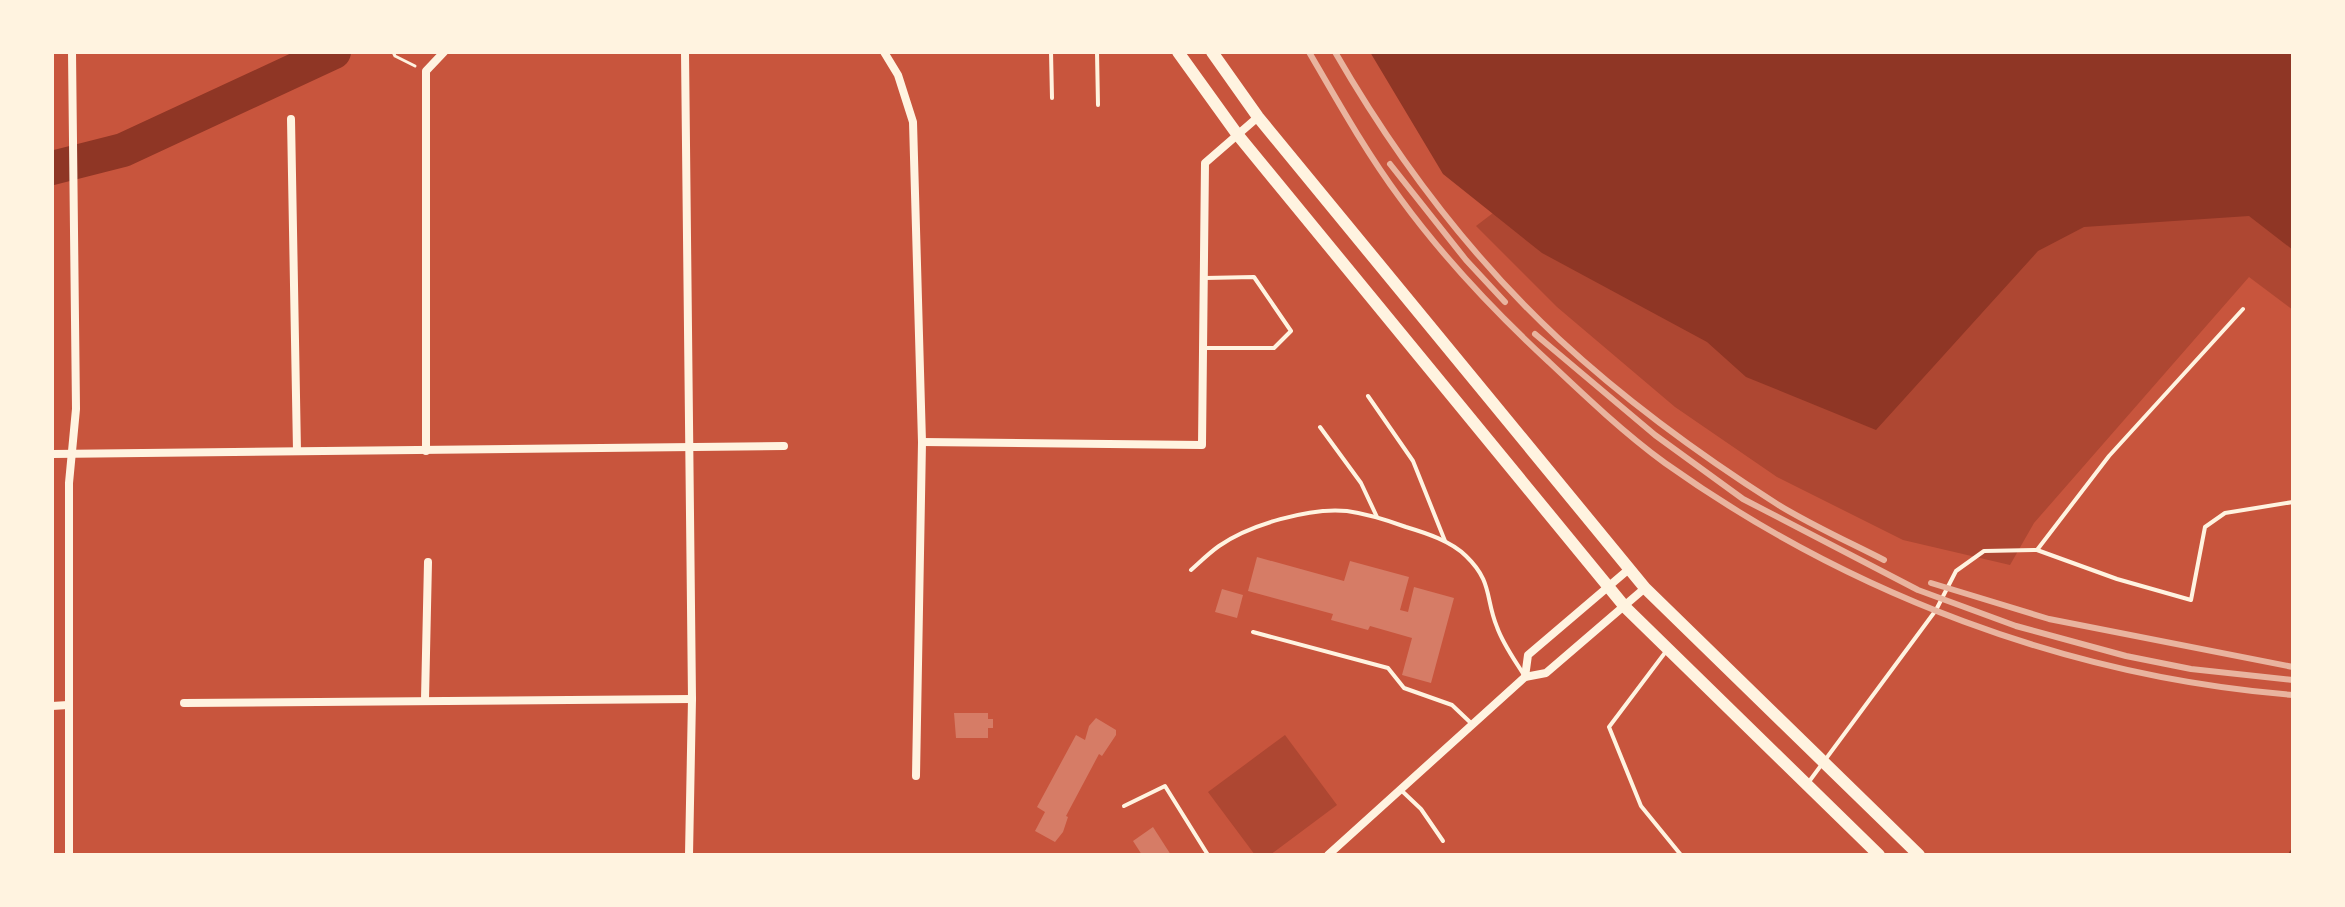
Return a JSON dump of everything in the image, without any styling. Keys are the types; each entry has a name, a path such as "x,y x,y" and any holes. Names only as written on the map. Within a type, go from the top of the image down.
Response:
{"main road":[{"path":"1178,52 1237,134 1608,588 1879,855"},
{"path":"1212,52 1258,117 1645,588 1919,855"}],"street":[{"path":"69,855 69,483 76,409 72,52"},
{"path":"426,451 426,71 444,52"},
{"path":"685,52 692,699 689,855"},
{"path":"884,52 898,75 913,122 922,442 916,776"},
{"path":"922,442 1202,445 1205,163 1258,117"},
{"path":"291,119 297,451"},
{"path":"52,454 784,446"},
{"path":"425,699 428,562"},
{"path":"1525,677 1528,655 1629,569"},
{"path":"1328,855 1525,677 1546,673 1645,588"},
{"path":"184,703 692,699"},
{"path":"52,706 68,705"}],"lane":[{"path":"1051,52 1052,98"},
{"path":"1097,52 1098,105"},
{"path":"1203,348 1274,348 1291,331 1254,277 1204,278"},
{"path":"2037,550 2109,456 2243,309"},
{"path":"1368,396 1413,461 1424,483 1439,530 1447,543"},
{"path":"1320,427 1361,483 1377,517"},
{"path":"1806,785 1936,610 1956,571 1984,551 2037,550 2117,579 2191,600 2205,527 2225,513 2293,502"},
{"path":"1191,570 1220,545 1293,516 1345,511 1377,517 1447,543 1465,554 1483,577 1490,593 1495,624 1525,677"},
{"path":"1253,632 1388,668 1404,688 1452,705 1472,724"},
{"path":"1668,648 1609,727 1641,806 1681,855"},
{"path":"1124,806 1165,786 1208,855"},
{"path":"1400,790 1421,809 1443,841"}],"path":[{"path":"393,52 395,56 426,71"}],"shaded area":[{"path":"1370,52 2293,52 2293,250 2249,216 2084,227 2038,251 1876,430 1746,377 1707,342 1542,253 1443,174"},
{"path":"2293,52 2293,310 2249,277 2034,523 2010,565 1903,540 1777,477 1675,407 1557,307 1476,226 1493,213"},
{"path":"1285,735 1337,805 1270,855 1255,855 1208,792"}],"building":[{"path":"1257,557 1344,581 1350,561 1409,577 1400,610 1408,612 1414,587 1454,598 1431,683 1402,675 1412,638 1370,626 1368,630 1331,620 1333,614 1248,591"},
{"path":"1222,589 1243,595 1237,618 1215,612"},
{"path":"954,713 988,713 988,719 993,719 993,728 988,728 988,738 956,738"},
{"path":"1096,718 1116,730 1116,735 1102,756 1099,754 1066,816 1063,832 1055,842 1035,831 1045,812 1037,807 1076,735 1085,740 1089,726"},
{"path":"1153,827 1171,855 1142,855 1133,841"}],"waterway":[{"path":"52,168 123,150 334,52"}],"railway":[{"path":"1309,52 1388,181 1470,283 1529,343 1620,427 1665,463 1736,510 1809,552 1885,589 1964,621 2044,648 2126,670 2209,685 2293,695"},
{"path":"1335,52 1383,129 1436,204 1495,274 1559,339 1637,405 1720,466 1790,512 1884,560"},
{"path":"1390,164 1466,260 1505,302"},
{"path":"1535,334 1655,435 1743,499 1918,590 2016,626 2126,656 2191,669 2293,680"},
{"path":"1931,583 2049,619 2293,667"}]}
